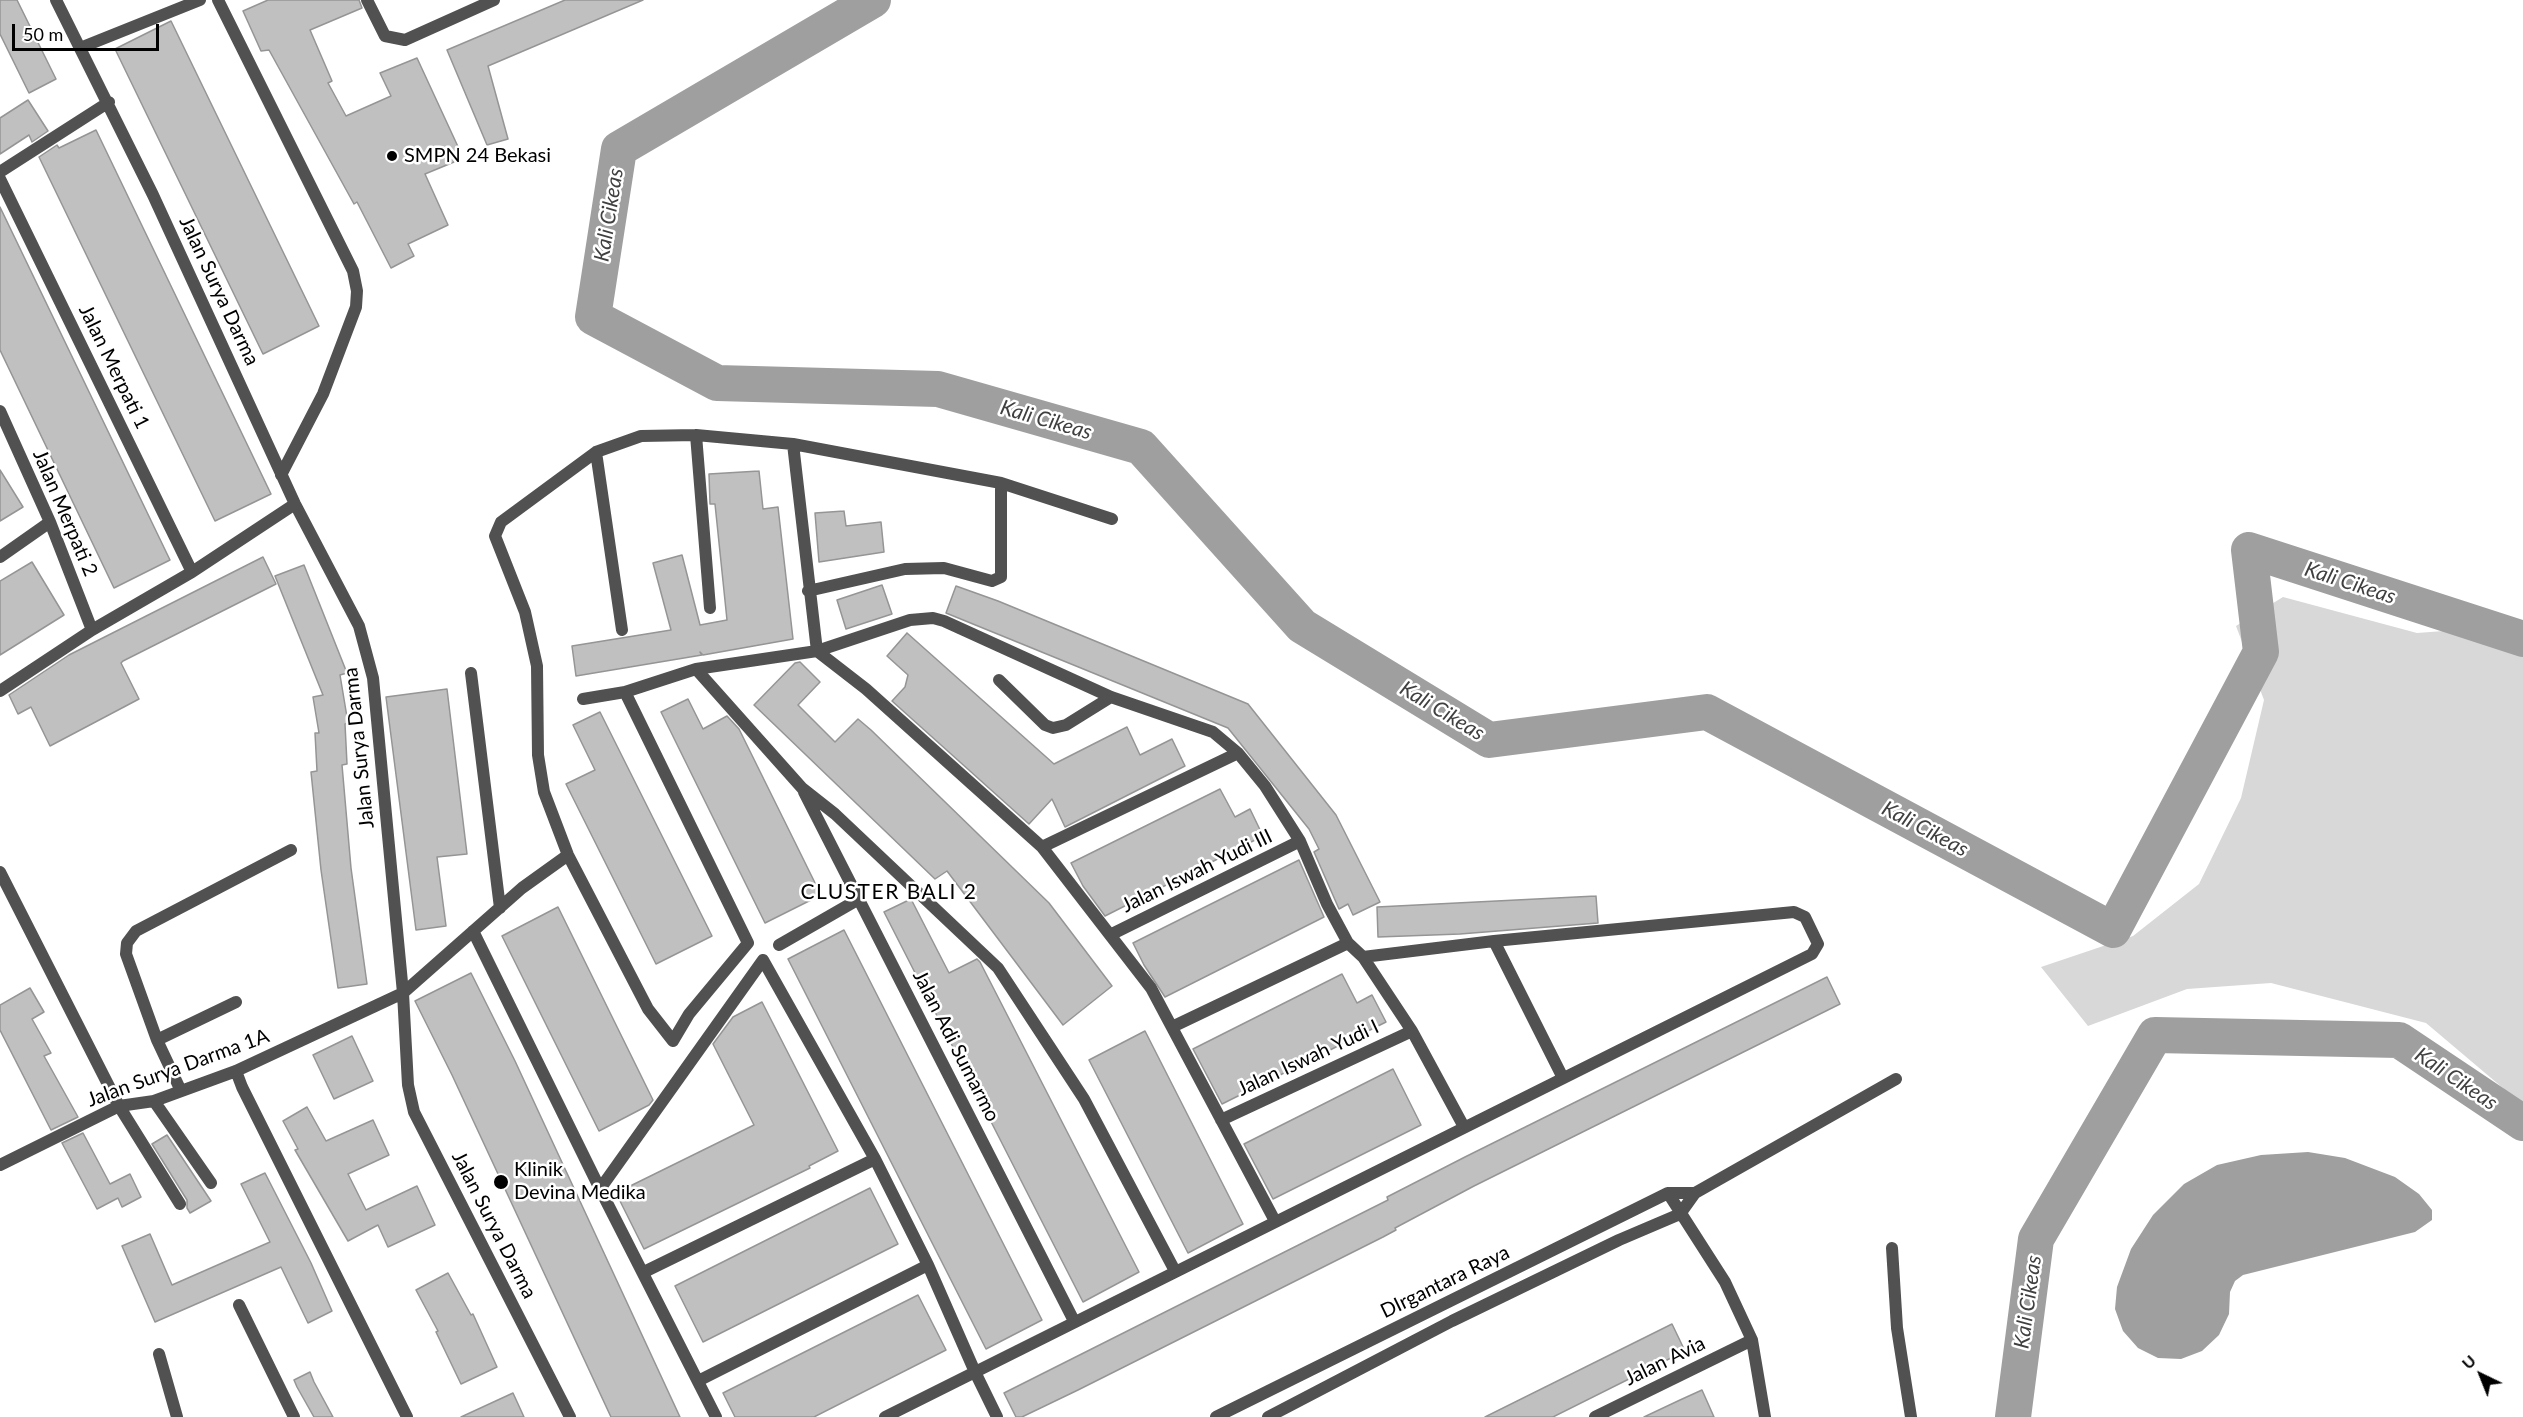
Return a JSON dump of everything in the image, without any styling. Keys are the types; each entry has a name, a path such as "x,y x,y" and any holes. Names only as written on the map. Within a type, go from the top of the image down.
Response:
{"street":[{"name":"Jalan Surya Darma","path":"57,0 109,102 281,475 359,626 368,651 373,678 403,993 408,1085 414,1112 570,1417"},
{"path":"80,48 200,0"},
{"path":"218,0 353,271 357,291 356,307 324,394 281,475"},
{"path":"367,0 385,36 405,40 494,0"},
{"path":"0,172 109,102"},
{"name":"Jalan Merpati 1","path":"0,179 192,572"},
{"name":"Jalan Merpati 2","path":"0,411 4,431 50,522 92,630"},
{"path":"696,435 710,608"},
{"path":"625,692 748,944 688,1014 673,1041 648,1009 568,855 542,783 538,756 537,666 525,612 495,536 501,522 596,452 641,436 696,435 793,444 1001,483 1112,519"},
{"path":"793,444 808,591 817,651 866,689 1042,847 1151,988 1275,1221"},
{"path":"596,452 622,630"},
{"path":"808,591 905,569 944,568 992,581 1001,576 1001,483"},
{"path":"0,691 92,630 192,572 295,504"},
{"path":"0,557 50,522"},
{"path":"583,699 625,692 696,669 817,651 910,620 933,618 1111,697 1213,732 1238,753 1265,786 1300,841 1327,904 1348,943 1363,957 1412,1031 1464,1127"},
{"path":"696,669 802,788 835,814 998,968 1084,1099 1175,1271"},
{"path":"471,673 500,908"},
{"path":"999,680 1045,724 1053,728 1066,725 1111,697"},
{"path":"1042,847 1238,753"},
{"name":"Jalan Adi Sumarmo","path":"802,788 1074,1321"},
{"name":"Jalan Iswah Yudi III","path":"1110,935 1300,841"},
{"path":"181,1091 157,1040 126,954 127,942 136,931 291,850"},
{"name":"Jalan Surya Darma 1A","path":"0,1165 119,1106 154,1101 236,1071 403,993 500,908 568,855"},
{"path":"0,872 119,1106 180,1204"},
{"path":"779,945 859,899"},
{"path":"885,1417 1812,954 1818,944 1805,917 1794,912 1494,941 1363,957"},
{"path":"473,931 716,1417"},
{"path":"1494,941 1563,1078"},
{"path":"1172,1027 1348,943"},
{"path":"600,1189 763,960 874,1159 928,1265 997,1417"},
{"path":"157,1040 236,1002"},
{"name":"Jalan Iswah Yudi I","path":"1221,1120 1412,1031"},
{"path":"236,1071 407,1417"},
{"name":"DIrgantara Raya","path":"1268,1417 1452,1322 1619,1240 1680,1214 1695,1193 1896,1079"},
{"path":"154,1101 211,1183"},
{"path":"644,1272 874,1159"},
{"path":"1668,1193 1725,1282 1752,1340 1766,1417"},
{"name":"DIrgantara Raya","path":"1216,1417 1668,1193 1695,1193"},
{"path":"1892,1248 1898,1328 1911,1417"},
{"path":"698,1381 928,1265"},
{"path":"238,1305 294,1417"},
{"path":"1443,1305 1452,1322"},
{"name":"Jalan Avia","path":"1595,1417 1752,1340"},
{"path":"159,1354 177,1417"}],"shaded area":[{"path":"2283,597 2417,633 2511,626 2523,636 2523,1105 2426,1023 2271,983 2187,989 2088,1026 2041,967 2133,936 2199,884 2241,798 2264,700 2236,626"},
{"path":"2308,1152 2345,1158 2395,1177 2419,1194 2432,1210 2432,1220 2415,1232 2243,1275 2235,1281 2230,1292 2229,1314 2219,1335 2202,1351 2181,1359 2158,1358 2138,1348 2123,1331 2115,1309 2117,1287 2131,1249 2153,1215 2184,1184 2217,1165 2261,1155"}],"building":[{"path":"0,0 17,0 56,79 29,93 0,34"},
{"path":"268,0 359,0 362,8 310,30 332,81 328,83 346,116 391,96 380,73 417,58 460,151 451,154 454,162 425,174 448,225 408,244 414,256 391,268 357,202 354,204 269,50 261,51 243,11"},
{"path":"565,0 643,0 488,66 508,139 487,145 447,50"},
{"path":"171,21 319,326 263,354 115,49"},
{"path":"28,100 48,131 32,142 29,135 0,154 0,118"},
{"path":"96,130 271,494 215,521 39,157 57,145 59,148"},
{"path":"0,207 170,560 114,588 0,350"},
{"path":"0,470 23,507 0,521"},
{"path":"759,471 763,509 778,507 793,639 703,655 700,652 702,655 576,676 572,646 671,630 653,563 682,555 700,625 727,620 715,504 710,504 709,474"},
{"path":"844,511 846,526 881,522 884,552 819,562 815,513"},
{"path":"263,557 276,584 121,663 139,699 50,746 31,707 18,714 9,695 69,655"},
{"path":"32,562 64,615 0,655 0,581"},
{"path":"304,565 347,673 340,675 348,723 345,724 347,764 342,765 351,868 367,984 338,988 321,870 311,772 317,771 315,733 319,733 313,697 323,695 275,576"},
{"path":"882,585 892,614 846,629 837,600"},
{"path":"956,586 998,601 1248,704 1336,815 1380,902 1353,915 1348,904 1339,909 1314,852 1319,849 1309,829 1228,728 946,613"},
{"path":"907,633 1054,764 1127,727 1140,755 1172,739 1185,766 1065,827 1052,799 1029,824 892,701 905,687 908,675 887,656"},
{"path":"800,662 820,682 798,705 835,742 858,719 871,730 1049,903 1112,986 1063,1025 947,871 935,879 754,705 795,663"},
{"path":"447,689 467,854 437,857 446,926 416,930 386,697"},
{"path":"688,699 703,729 727,716 739,729 821,895 765,923 661,712"},
{"path":"600,712 712,936 656,964 566,784 595,770 573,725"},
{"path":"1220,789 1235,817 1250,809 1263,836 1105,916 1083,886 1071,863"},
{"path":"1299,860 1324,917 1165,997 1133,943"},
{"path":"1596,896 1598,923 1460,934 1378,937 1377,907"},
{"path":"911,899 949,973 977,959 980,962 1139,1272 1083,1302 884,912"},
{"path":"558,907 653,1100 649,1105 599,1131 502,936"},
{"path":"844,930 1042,1320 986,1349 788,959"},
{"path":"471,973 515,1061 680,1417 611,1417 452,1075 415,1001"},
{"path":"1342,974 1357,1003 1372,995 1386,1022 1222,1104 1193,1049"},
{"path":"1827,977 1840,1004 1474,1186 1395,1228 1396,1230 1383,1237 1078,1390 1022,1417 1016,1417 1004,1393 1388,1200 1387,1197 1465,1157"},
{"path":"30,988 44,1012 32,1019 51,1053 44,1056 78,1117 51,1130 0,1030 0,1005"},
{"path":"762,1002 838,1151 809,1166 810,1168 644,1249 616,1193 754,1125 713,1044 733,1017"},
{"path":"1145,1031 1243,1224 1188,1253 1089,1060"},
{"path":"352,1036 373,1081 334,1099 313,1055"},
{"path":"1393,1069 1421,1125 1273,1199 1244,1144"},
{"path":"307,1107 326,1141 373,1120 389,1155 348,1174 366,1210 417,1186 435,1225 388,1247 378,1225 348,1241 295,1150 298,1149 283,1121"},
{"path":"83,1133 110,1184 130,1174 141,1197 122,1207 118,1198 97,1209 62,1143"},
{"path":"167,1135 211,1201 190,1213 187,1200 152,1144"},
{"path":"265,1173 311,1263 332,1311 308,1323 281,1267 155,1322 122,1246 150,1234 172,1285 270,1242 241,1184"},
{"path":"870,1188 898,1244 703,1342 675,1286"},
{"path":"448,1273 471,1315 473,1314 497,1367 461,1384 436,1332 438,1331 416,1290"},
{"path":"918,1295 946,1350 814,1417 735,1417 723,1393"},
{"path":"1672,1324 1685,1351 1553,1417 1485,1417"},
{"path":"310,1372 333,1417 314,1417 297,1387 294,1380"},
{"path":"1702,1390 1714,1417 1644,1417 1680,1400"},
{"path":"513,1393 524,1417 461,1417"}],"waterway":[{"name":"Kali Cikeas","path":"873,0 619,149 593,317 717,383 938,389 1141,447 1302,626 1489,740 1707,712 2113,930 2261,652 2249,550 2523,639"},
{"name":"Kali Cikeas","path":"2013,1417 2036,1239 2155,1035 2399,1040 2523,1123"}],"place":[{"name":"SMPN 24 Bekasi","path":"392,156"},
{"name":"Klinik Devina Medika","path":"501,1182"}],"district":[{"name":"CLUSTER BALI 2","path":"889,892"}]}
